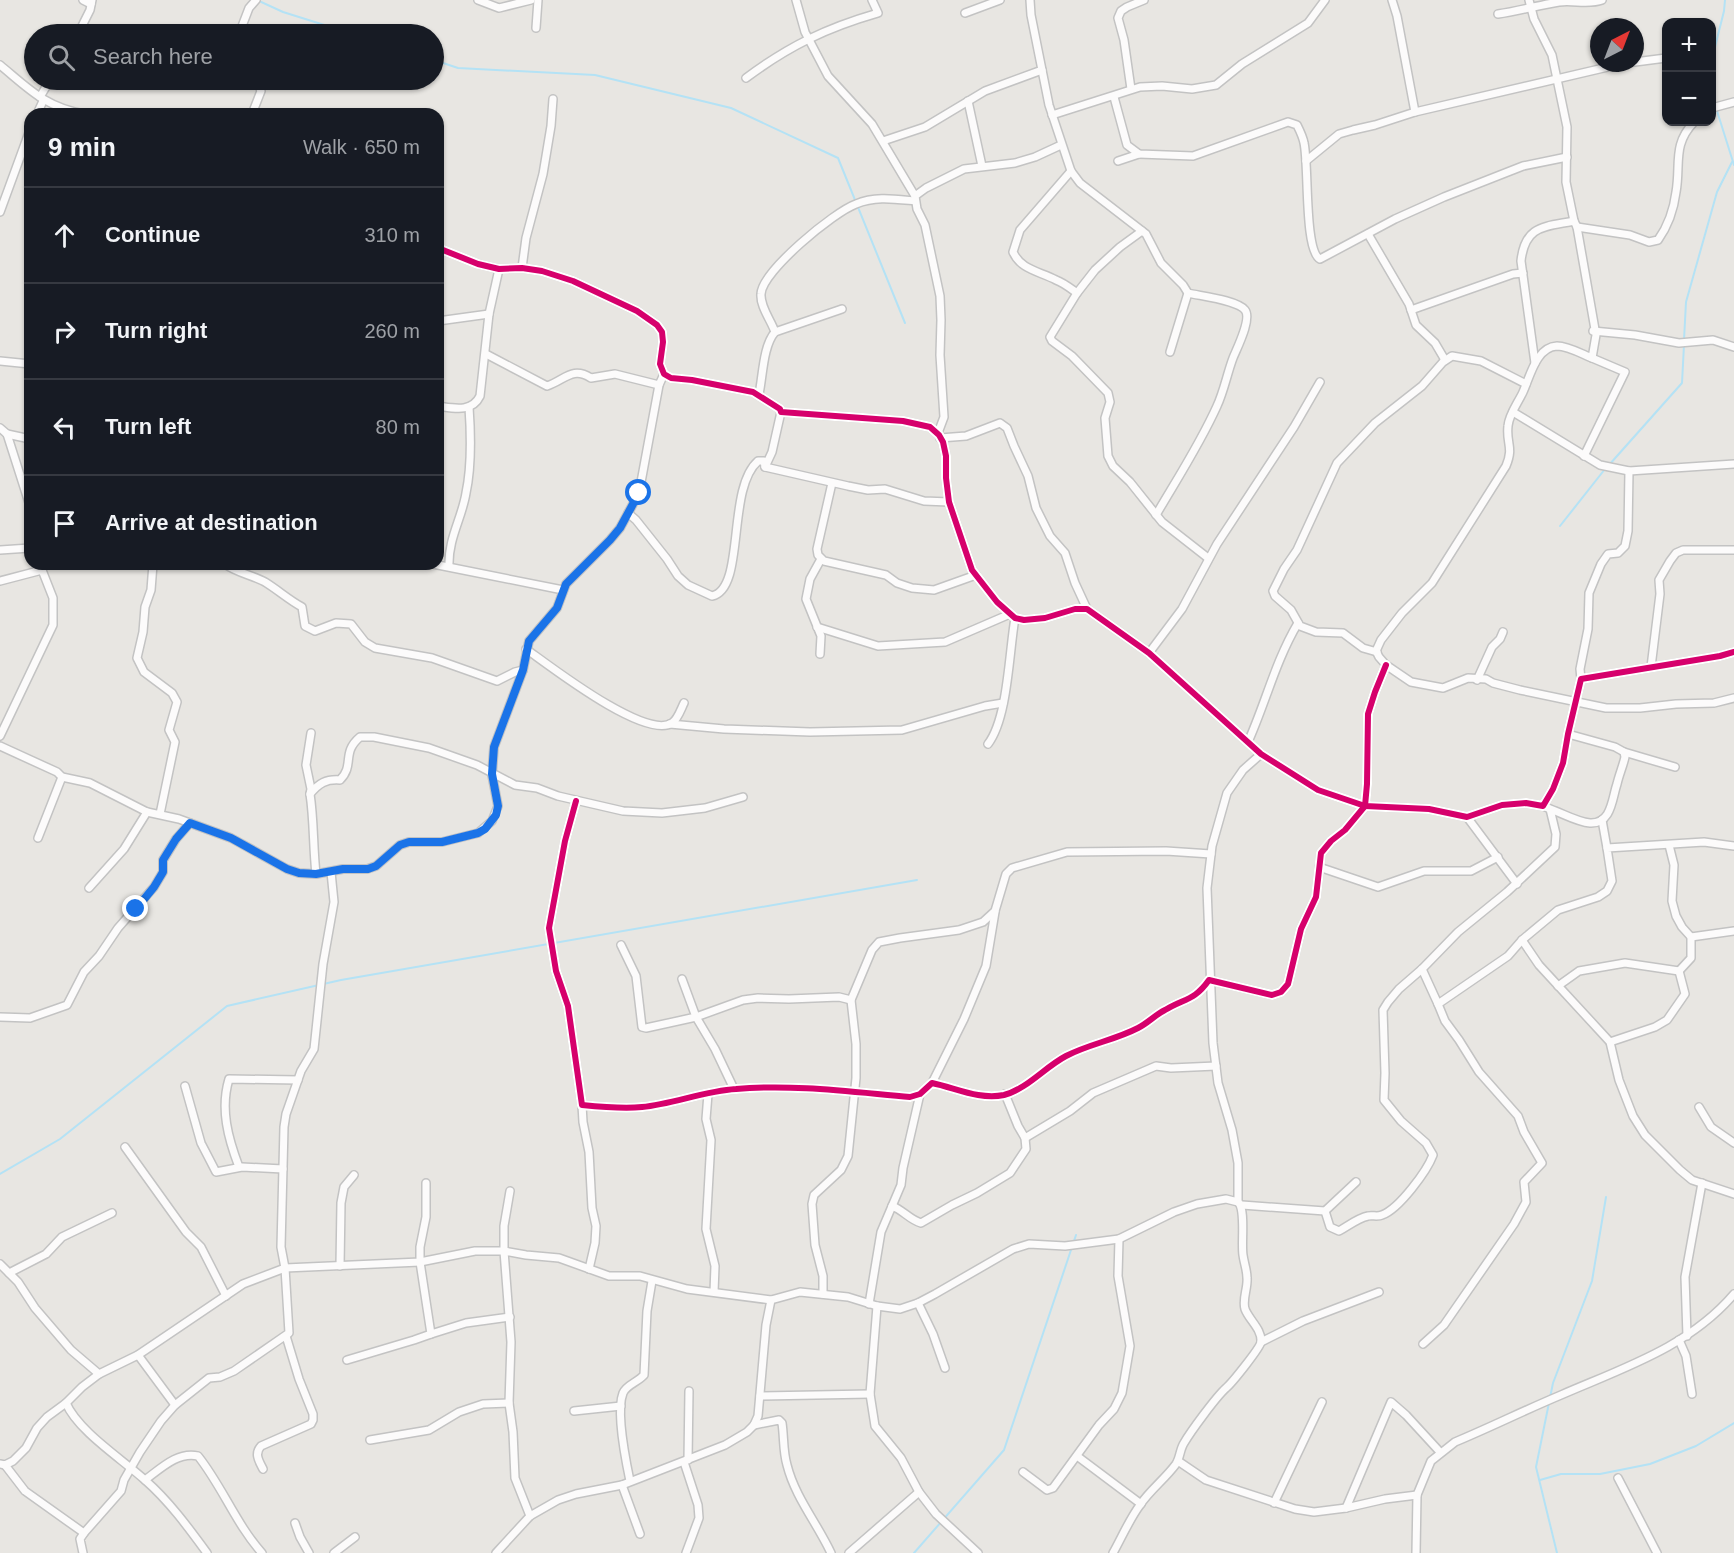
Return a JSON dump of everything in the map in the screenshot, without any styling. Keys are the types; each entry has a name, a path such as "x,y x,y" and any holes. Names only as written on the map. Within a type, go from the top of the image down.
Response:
{"street":[{"path":"83,0 92,2 84,24"},
{"path":"243,24 255,0"},
{"path":"478,0 499,8 531,0"},
{"path":"536,28 538,0"},
{"path":"796,0 808,38 828,76 872,124 915,199 925,225 940,296 940,355 944,417 939,436"},
{"path":"746,78 769,60 808,38 878,13 872,0"},
{"path":"965,13 1000,0"},
{"path":"1030,0 1049,105 1071,171 1080,183 1142,231 1153,246 1161,263 1188,293 1232,303 1244,308 1247,314 1245,327 1218,404 1197,447 1156,515"},
{"path":"1131,89 1124,40 1118,18 1121,11 1144,0"},
{"path":"1052,115 1114,97 1131,89 1162,86 1192,89 1216,85 1242,64 1308,23 1325,0"},
{"path":"1392,0 1415,112"},
{"path":"1529,0 1534,19 1552,54 1568,127 1566,182 1593,314 1593,331 1596,339 1592,358"},
{"path":"1498,14 1559,2 1586,0 1594,3 1602,0"},
{"path":"1644,61 1662,59"},
{"path":"0,64 24,84"},
{"path":"883,141 925,128 985,91 1042,70"},
{"path":"1306,161 1340,134 1415,112 1590,72"},
{"path":"30,90 41,99 60,108"},
{"path":"39,108 45,90"},
{"path":"254,108 261,90"},
{"path":"1114,97 1127,145 1139,154"},
{"path":"522,268 526,238 543,174 553,99"},
{"path":"968,101 982,166"},
{"path":"1716,106 1734,102"},
{"path":"1118,161 1139,154 1193,156 1288,122 1297,125 1304,143 1308,216 1313,250 1320,259 1421,206 1523,166 1567,157"},
{"path":"1535,363 1521,261 1529,236 1536,229 1576,224 1630,235 1649,242 1658,240 1667,224 1676,192 1677,156 1684,132 1690,126"},
{"path":"775,332 762,305 762,287 772,273 811,233 842,210 869,200 915,199 952,173 982,166 1015,163 1061,145"},
{"path":"0,212 24,146"},
{"path":"1071,171 1020,230 1013,252 1017,262 1077,292"},
{"path":"1142,231 1095,270 1077,292 1050,337 1072,356 1107,393 1110,402 1105,418 1108,456 1113,466 1130,482 1156,515 1208,558"},
{"path":"1368,234 1411,310 1416,325 1435,343 1445,360"},
{"path":"444,250 478,264 499,269 522,268 542,271 573,281 637,310 657,325 662,332 660,364 664,374 671,378 759,394 780,409 772,452 765,466"},
{"path":"444,406 469,407 477,403 480,396 489,314 499,269"},
{"path":"1411,310 1513,274 1523,273"},
{"path":"1170,352 1188,293"},
{"path":"759,394 766,348 775,332 842,309"},
{"path":"444,320 489,314"},
{"path":"1593,331 1683,342 1713,340 1734,347"},
{"path":"1377,652 1381,640 1402,613 1432,584 1506,466 1511,454 1509,419 1535,363 1547,349 1556,346 1625,372 1584,456"},
{"path":"486,354 547,386 574,373 583,373 591,378 621,375 659,385"},
{"path":"1526,384 1481,361 1458,356 1445,360 1422,386 1375,423 1338,463 1297,550 1273,591 1275,596 1291,610 1298,624 1316,632 1343,633 1363,648 1377,652 1386,665 1411,682 1443,688 1468,678 1486,679 1502,685 1605,708 1714,703 1734,698"},
{"path":"0,361 24,363"},
{"path":"0,746 57,772 62,777 90,783 147,812 190,823 231,838 287,869 299,873 316,874 343,869 368,869 376,866 400,845 409,842 442,842 478,833 492,821 498,806 492,774 494,747 523,670 529,641 557,608 566,584 610,540 639,493 644,476 659,385 664,374"},
{"path":"1149,653 1182,609 1208,558 1294,427 1320,382"},
{"path":"449,566 452,536 466,494 471,442 469,407"},
{"path":"781,412 903,421 930,427 943,442 950,502 972,570 1012,616"},
{"path":"1513,412 1584,456 1600,465 1612,468 1629,471 1734,464"},
{"path":"939,436 966,436 1000,423 1007,428 1028,476 1036,508 1050,536 1065,554 1087,609 1149,653 1262,754 1318,790 1365,806 1429,809 1467,817 1502,805 1526,803 1546,807 1587,823 1594,823 1602,820 1609,812 1625,757 1624,753"},
{"path":"0,428 7,434 24,438"},
{"path":"7,434 24,487"},
{"path":"628,513 636,520 678,576 688,585 704,593 716,595 724,586 731,570 741,492 745,478 758,461 764,461 765,466"},
{"path":"765,466 868,490 885,489 924,501 950,502"},
{"path":"1325,1211 1330,1227 1339,1231 1367,1216 1383,1215 1400,1201 1422,1176 1431,1161 1432,1155 1426,1143 1401,1121 1384,1100 1383,1010 1399,989 1458,932 1555,848 1556,834 1546,807 1563,763 1581,679 1580,669 1588,629 1589,593 1601,564 1608,554 1618,553 1625,546 1629,518 1629,471"},
{"path":"832,483 817,549 821,559 886,575 897,583 912,588 934,590 976,575"},
{"path":"0,550 24,548"},
{"path":"1651,667 1660,594 1659,580 1670,561 1676,553 1683,550 1734,550"},
{"path":"820,654 821,636 806,599 810,579 821,559"},
{"path":"444,565 563,590"},
{"path":"0,581 32,570"},
{"path":"0,736 53,625 53,598 42,570"},
{"path":"153,570 151,590 145,608 143,632 137,658 144,672 172,693 177,702 169,730 175,742 160,814"},
{"path":"232,570 265,582 302,607 305,626 315,631 336,623 351,624 365,642 375,648 432,658 497,681 523,670"},
{"path":"817,627 879,646 945,642 1012,616 1045,618 1076,609 1087,609"},
{"path":"988,744 995,732 1003,703 1012,616"},
{"path":"1248,742 1284,647 1298,624"},
{"path":"1478,680 1492,646 1500,639 1503,632"},
{"path":"526,649 620,712 657,726 670,724 724,729 810,732 902,730 1003,703"},
{"path":"1581,679 1734,652"},
{"path":"1209,980 1272,995 1281,993 1288,984 1301,929 1316,897 1321,853 1345,830 1365,806 1368,714 1374,692 1386,665"},
{"path":"670,724 676,720 684,703"},
{"path":"312,733 306,765 314,815 316,874"},
{"path":"1568,734 1675,767"},
{"path":"310,794 317,784 330,779 340,780 345,775 350,745 360,737 374,737 429,748 477,765 515,785 537,788 576,801 623,811 662,813 705,808 743,797"},
{"path":"1113,1553 1122,1533 1141,1504 1178,1461 1184,1443 1217,1399 1232,1384 1248,1360 1256,1353 1261,1342 1259,1333 1244,1304 1247,1278 1241,1236 1243,1211 1240,1204 1238,1163 1232,1130 1218,1083 1209,980 1207,888 1211,854 1227,793 1244,770 1262,754"},
{"path":"38,838 62,777"},
{"path":"576,801 565,841 549,928 556,971 568,1006 589,1152 592,1208 596,1226 589,1269"},
{"path":"89,888 124,849 147,812"},
{"path":"1467,817 1516,884"},
{"path":"1438,1004 1508,956 1522,940 1558,910 1598,897 1607,891 1612,881 1602,820"},
{"path":"0,1017 30,1018 67,1005 84,972 154,887 163,872 163,860 176,839 190,823"},
{"path":"1607,848 1704,842 1734,846"},
{"path":"1670,845 1674,865 1672,901 1682,927 1691,937 1691,958 1679,971"},
{"path":"582,1105 641,1107 734,1089 815,1088 910,1097 920,1094 933,1083 964,1019 986,966 995,912 1006,874 1012,868 1067,852 1166,851 1211,854"},
{"path":"1318,867 1378,887 1424,871 1471,871 1498,858"},
{"path":"83,1553 80,1539 122,1491 130,1468 154,1429 175,1405 209,1378 220,1377 234,1371 289,1333 285,1268 281,1246 283,1144 286,1114 298,1080 314,1049 323,964 334,902 331,872"},
{"path":"824,1294 823,1276 815,1245 812,1204 814,1195 841,1170 848,1156 856,1078 856,1044 851,1000 872,950 879,942 974,927 990,918 995,912"},
{"path":"1691,937 1734,931"},
{"path":"1522,940 1539,965 1610,1042 1619,1080 1633,1116 1645,1135 1692,1180 1734,1194"},
{"path":"621,945 636,976 642,1027 645,1028 696,1017 743,1000 838,996 851,1000"},
{"path":"1558,986 1579,971 1625,963 1679,971"},
{"path":"1422,969 1444,1022 1459,1040 1479,1072 1518,1116 1524,1132 1542,1163 1524,1182 1526,1202 1514,1224 1444,1325 1423,1344"},
{"path":"1610,1042 1654,1027 1671,1017 1685,994 1679,971"},
{"path":"682,979 696,1017 715,1049 734,1089"},
{"path":"933,1083 974,1095 1005,1094 1018,1089 1046,1068 1082,1048 1140,1027 1164,1010 1200,994 1209,980"},
{"path":"1025,1138 1070,1112 1093,1093 1156,1066 1171,1068 1216,1065"},
{"path":"238,1167 231,1145 224,1107 229,1079 237,1077 255,1080 298,1080"},
{"path":"185,1086 201,1143 216,1172 238,1167 283,1169"},
{"path":"708,1094 706,1119 711,1140 706,1229 715,1266 714,1292"},
{"path":"920,1094 903,1168 902,1185 881,1232 873,1305 870,1394 875,1426 901,1458 919,1492 936,1514 978,1553"},
{"path":"892,1206 902,1209 916,1222 921,1223 1010,1173 1026,1149 1025,1138 1005,1094"},
{"path":"1699,1107 1711,1127 1734,1143"},
{"path":"124,1147 186,1232 201,1247 226,1296"},
{"path":"340,1266 341,1203 344,1187 354,1175"},
{"path":"84,1533 25,1491 2,1465 13,1461 26,1448 37,1428 47,1417 99,1374 138,1355 243,1284 285,1268 420,1262 476,1251 504,1251 559,1258 609,1275 640,1276 687,1290 771,1300 800,1292 824,1294 900,1309 918,1303 1012,1249 1029,1244 1065,1246 1119,1239 1174,1212 1197,1204 1226,1199 1240,1204 1325,1211 1356,1182"},
{"path":"426,1183 426,1217 420,1246 420,1262 431,1334"},
{"path":"1687,1336 1685,1276 1702,1183"},
{"path":"510,1191 504,1226 510,1317 509,1403 515,1478 530,1516"},
{"path":"9,1274 46,1254 62,1237 112,1214"},
{"path":"1023,1472 1050,1490 1099,1425 1114,1409 1122,1393 1130,1346 1118,1276 1119,1239"},
{"path":"0,1264 18,1282 35,1308 70,1350 99,1374"},
{"path":"630,1481 622,1434 621,1406 623,1393 644,1375 647,1311 652,1281"},
{"path":"1261,1342 1303,1321 1379,1292"},
{"path":"1416,1553 1417,1495 1431,1461 1440,1452 1455,1442 1559,1395 1631,1367 1687,1336 1719,1312 1734,1294"},
{"path":"496,1553 530,1516 558,1500 622,1485 725,1445 747,1432 754,1425 758,1416 766,1324 771,1300"},
{"path":"918,1303 933,1334 945,1368"},
{"path":"347,1360 466,1323 510,1317"},
{"path":"263,1469 257,1456 257,1450 261,1446 310,1424 313,1420 313,1413 286,1336"},
{"path":"1679,1340 1686,1356 1692,1394"},
{"path":"138,1355 175,1405"},
{"path":"686,1553 699,1518 698,1505 686,1461 689,1391"},
{"path":"760,1396 870,1394"},
{"path":"1274,1503 1322,1402"},
{"path":"1346,1508 1391,1402 1440,1452"},
{"path":"66,1403 77,1420 145,1480 175,1510 207,1553"},
{"path":"370,1440 429,1430 459,1412 483,1404 509,1403"},
{"path":"574,1411 621,1406"},
{"path":"754,1425 779,1420 782,1423 787,1464 801,1499 821,1531 831,1553"},
{"path":"145,1480 178,1457 190,1454 198,1456 223,1492 242,1528 262,1553"},
{"path":"1077,1456 1141,1504"},
{"path":"1178,1461 1206,1480 1274,1503 1314,1512 1417,1495"},
{"path":"1618,1478 1657,1553"},
{"path":"622,1485 640,1534"},
{"path":"849,1553 919,1492"},
{"path":"295,1522 309,1553"},
{"path":"334,1553 355,1537"}],"waterway":[{"path":"257,0 283,12 321,24"},
{"path":"1716,43 1725,0"},
{"path":"444,63 458,68 595,75 731,108 838,158 905,323"},
{"path":"1716,108 1734,165"},
{"path":"1684,340 1686,302 1717,192 1732,162"},
{"path":"1609,465 1682,383 1684,345"},
{"path":"1560,526 1605,469"},
{"path":"0,1174 60,1139 227,1006 341,980 917,880"},
{"path":"1557,1553 1536,1467 1553,1383 1592,1281 1606,1197"},
{"path":"914,1553 1004,1450 1076,1235"},
{"path":"1540,1480 1561,1474 1600,1474 1650,1464 1696,1446 1734,1423"}],"cycle path":[{"path":"444,250 478,264 499,269 522,268 542,271 573,281 637,311 657,325 662,332 660,364 664,374 671,378 753,392 780,409 781,412 903,421 930,427 943,442 949,502 972,570 997,602 1015,618 1024,620 1045,618 1075,609 1087,609 1149,653 1261,754 1318,790 1365,806 1429,809 1467,817 1502,805 1526,803 1543,806 1553,789 1563,763 1581,679 1734,652"},
{"path":"576,801 565,841 549,928 556,971 568,1006 582,1105 642,1107 724,1090 780,1087 910,1097 920,1094 932,1083 977,1095 1004,1095 1028,1083 1066,1056 1142,1026 1161,1012 1194,996 1209,980 1272,995 1281,992 1288,984 1301,929 1316,897 1321,853 1345,830 1365,806 1368,714 1386,665"}],"route":[{"path":"136,909 154,887 163,872 163,860 176,839 190,823 231,838 287,869 299,873 316,874 343,869 368,869 376,866 400,845 409,842 442,842 478,833 485,829 496,815 498,806 492,774 494,747 523,670 529,641 557,608 566,584 620,528 639,493"}]}
